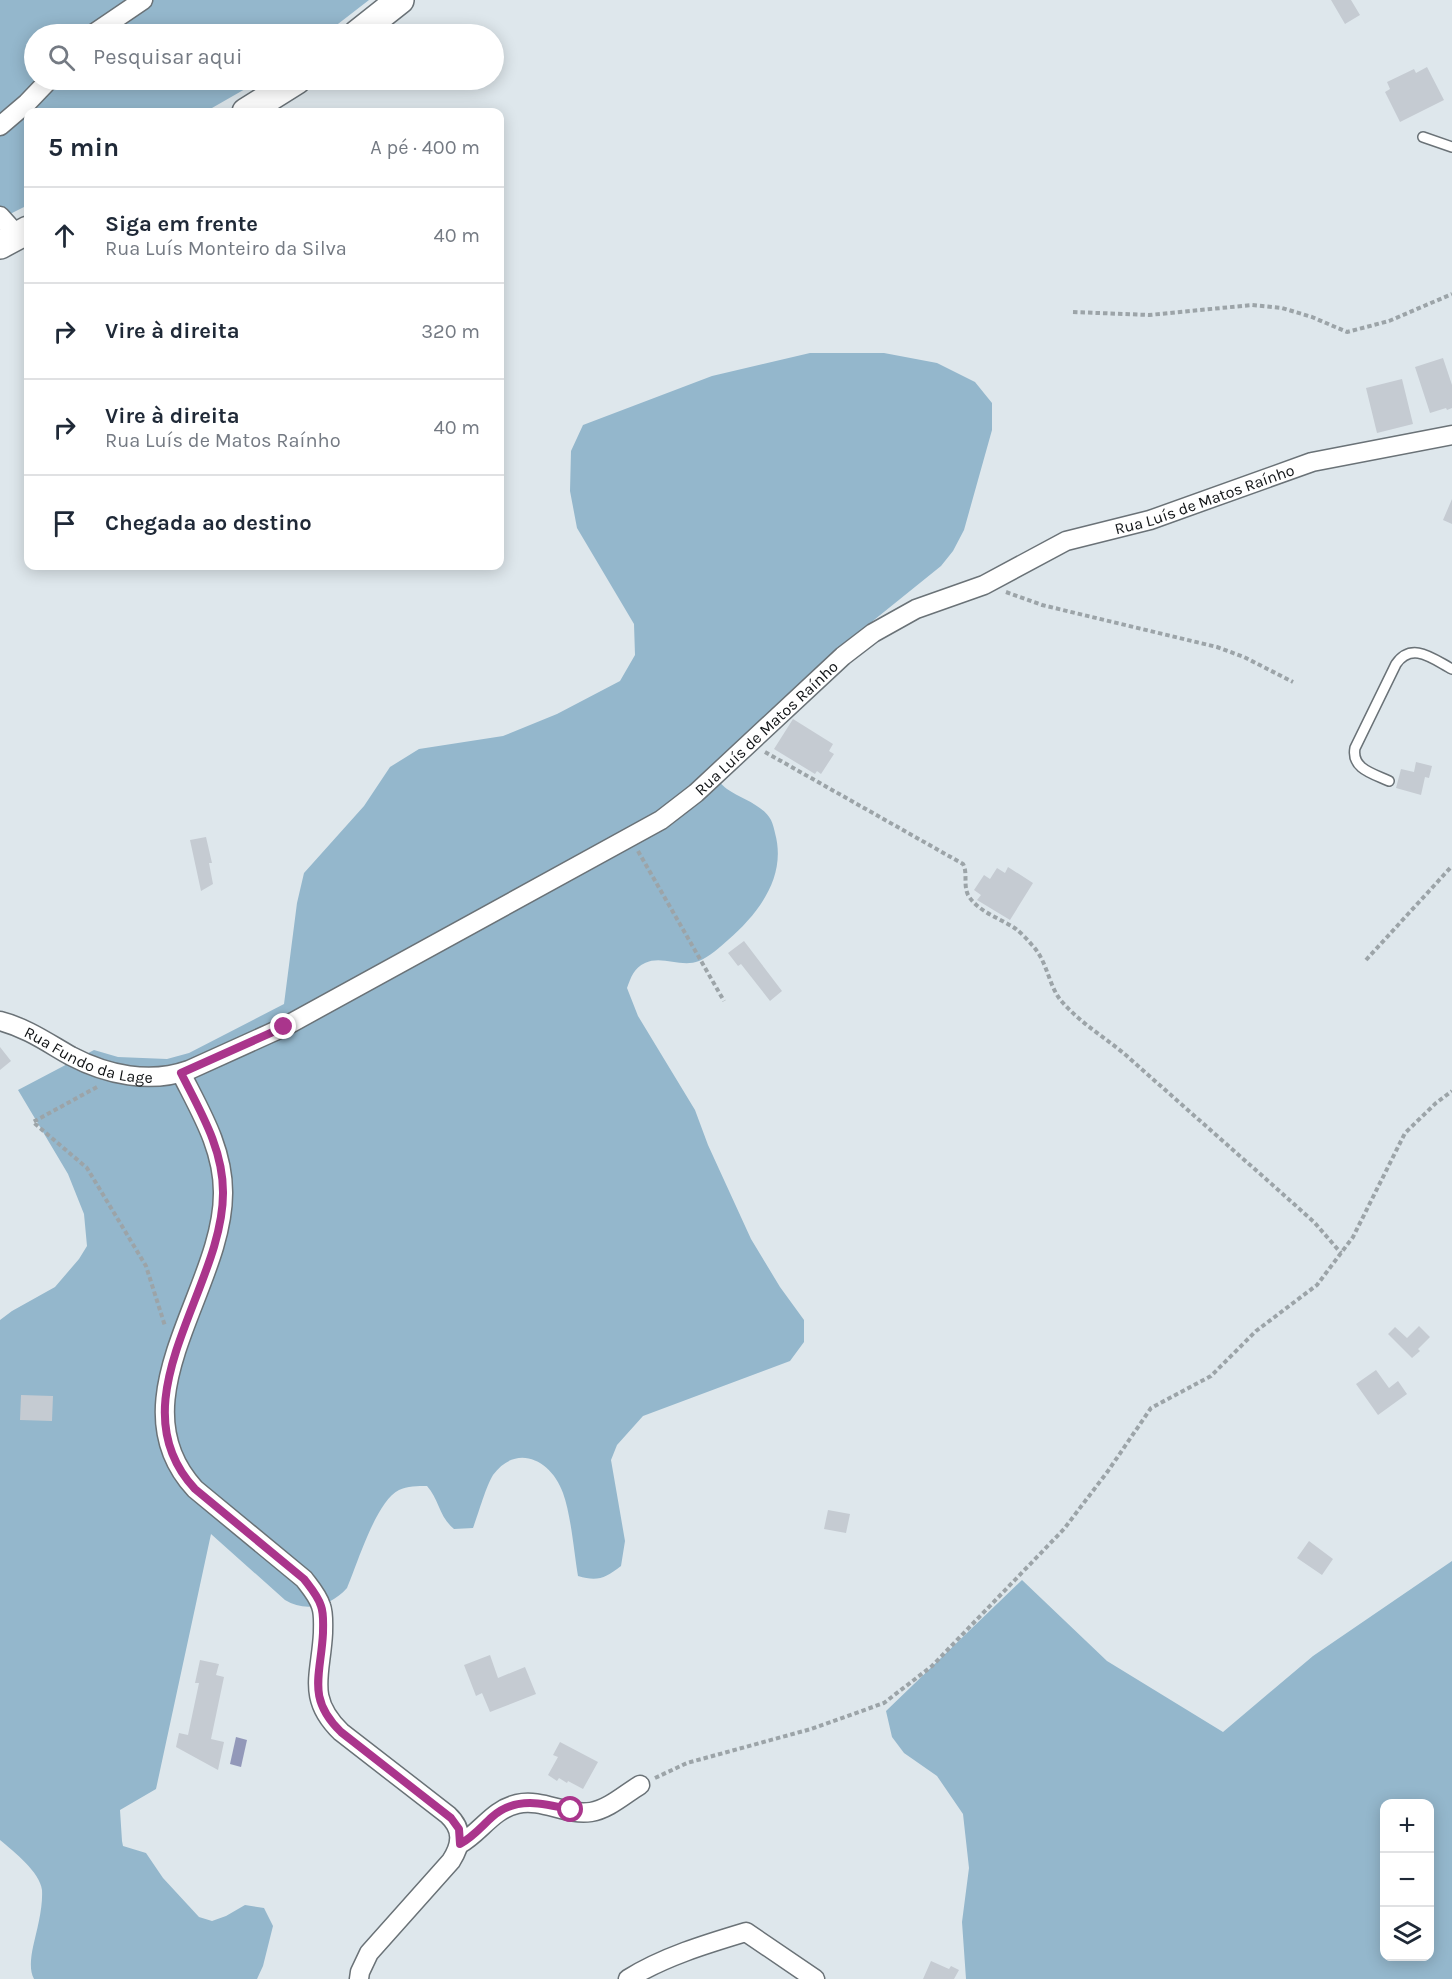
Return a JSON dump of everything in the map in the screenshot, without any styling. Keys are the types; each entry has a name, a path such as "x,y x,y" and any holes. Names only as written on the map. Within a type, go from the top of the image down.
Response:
{"main road":[{"path":"370,24 400,0"},
{"path":"252,108 281,90"}],"street":[{"path":"108,24 143,0"},
{"path":"0,126 39,90"},
{"path":"0,216 16,237"},
{"name":"Rua Luís de Matos Raínho","path":"181,1073 284,1027 661,820 685,803 827,670 873,633 916,609 989,583 1066,541 1150,520 1296,467 1452,435"},
{"name":"Rua Fundo da Lage","path":"0,1021 35,1034 82,1061 122,1074 149,1076 181,1073"},
{"path":"181,1073 211,1133 223,1175 223,1194 218,1232 167,1378 165,1417 168,1441 174,1460 183,1477 195,1489 304,1579 314,1591 322,1607 323,1643 318,1686 320,1704 328,1720 451,1818 459,1829 460,1844 455,1855 369,1953 359,1979"},
{"path":"460,1844 476,1833 494,1815 516,1804 538,1803 588,1812 603,1808 640,1785"},
{"path":"628,1979 641,1971 704,1944 746,1932 815,1979"}],"lane":[{"path":"1423,137 1452,147"},
{"path":"1389,781 1362,768 1356,763 1354,755 1355,748 1396,664 1403,656 1413,652 1427,655 1452,669"}],"path":[{"path":"1073,312 1149,315 1252,305 1282,308 1312,317 1347,332 1389,321 1452,294"},
{"path":"989,583 1042,606 1217,647 1244,657 1293,682"},
{"path":"750,743 963,864 966,874 965,886 969,896 976,904 1016,929 1033,946 1049,973 1052,987 1061,1002 1116,1047 1294,1204 1314,1222 1341,1253"},
{"path":"631,837 724,1001"},
{"path":"1366,960 1452,866"},
{"path":"122,1074 33,1122 87,1168 146,1266 165,1327 172,1362"},
{"path":"640,1785 687,1763 811,1729 884,1703 932,1666 1064,1529 1108,1471 1151,1408 1210,1376 1256,1331 1317,1284 1353,1237 1405,1133 1452,1091"}],"shaded area":[{"path":"0,0 369,0 338,24 24,24 24,90 244,90 212,108 24,108 24,207 8,215 0,206"},
{"path":"810,353 884,353 937,363 975,382 992,403 992,430 964,530 953,551 941,566 874,620 799,686 711,772 727,789 751,802 771,820 778,849 777,864 774,879 760,906 739,929 707,957 692,963 658,960 645,963 636,970 627,988 638,1016 695,1110 708,1145 751,1239 780,1287 804,1320 804,1342 790,1361 643,1416 617,1445 611,1460 625,1541 621,1566 601,1578 591,1579 578,1576 568,1512 558,1482 542,1465 523,1458 513,1459 502,1465 493,1475 473,1528 454,1529 445,1519 427,1486 399,1490 391,1496 375,1520 347,1588 334,1599 318,1606 301,1606 285,1600 211,1534 156,1789 120,1810 122,1841 123,1846 146,1853 163,1878 199,1917 212,1921 245,1905 264,1908 273,1926 263,1966 257,1979 34,1979 31,1972 31,1959 41,1912 42,1890 32,1869 0,1840 0,1320 55,1287 87,1246 84,1214 68,1174 18,1090 94,1050 118,1057 167,1059 189,1053 284,1004 297,903 304,873 364,806 390,767 419,749 503,736 557,714 620,681 635,655 634,624 577,528 570,491 571,451 583,425 712,376"},
{"path":"1452,1561 1452,1979 966,1979 962,1922 969,1868 963,1814 937,1776 904,1753 892,1737 886,1711 1022,1580 1107,1661 1223,1732 1313,1656"},
{"path":"236,1737 247,1740 241,1767 230,1764"}],"building":[{"path":"1331,0 1351,0 1360,15 1345,24"},
{"path":"1427,67 1444,100 1400,122 1385,92 1390,89 1387,82 1414,69 1416,73"},
{"path":"1443,358 1452,385 1452,408 1430,413 1415,367"},
{"path":"1402,379 1413,424 1377,433 1366,388"},
{"path":"1452,499 1452,524 1443,520"},
{"path":"793,719 833,744 829,751 834,754 821,774 817,771 815,774 774,749"},
{"path":"1416,762 1432,766 1429,778 1425,777 1421,795 1396,788 1401,769 1414,772"},
{"path":"206,837 212,863 209,863 213,884 201,891 190,840"},
{"path":"1008,867 1033,883 1010,920 977,900 981,895 974,890 984,875 990,879 997,868 1005,873"},
{"path":"744,941 782,991 770,1001 741,964 738,966 728,953"},
{"path":"0,1047 11,1061 0,1070"},
{"path":"1419,1326 1430,1337 1412,1358 1388,1334 1395,1327 1407,1338"},
{"path":"1376,1370 1389,1388 1398,1381 1407,1394 1378,1415 1356,1384"},
{"path":"21,1395 53,1396 52,1421 20,1420"},
{"path":"828,1510 850,1514 846,1533 824,1529"},
{"path":"1309,1541 1333,1559 1322,1575 1297,1558"},
{"path":"490,1655 498,1678 525,1667 536,1694 490,1712 482,1693 476,1696 464,1665"},
{"path":"200,1660 219,1664 216,1675 224,1677 211,1739 224,1742 218,1770 176,1747 179,1733 188,1735 199,1683 195,1683"},
{"path":"560,1742 598,1762 583,1789 559,1778 557,1781 548,1775 558,1757 553,1755"},
{"path":"931,1961 949,1969 951,1966 959,1970 954,1979 923,1979"}],"route":[{"path":"284,1027 181,1073 211,1133 218,1153 223,1175 223,1194 222,1211 212,1252 167,1378 165,1417 168,1441 174,1460 183,1477 195,1489 304,1579 314,1591 322,1607 323,1624 318,1686 320,1704 328,1720 451,1818 459,1829 460,1844 469,1839 501,1810 516,1804 538,1803 571,1810"}]}
